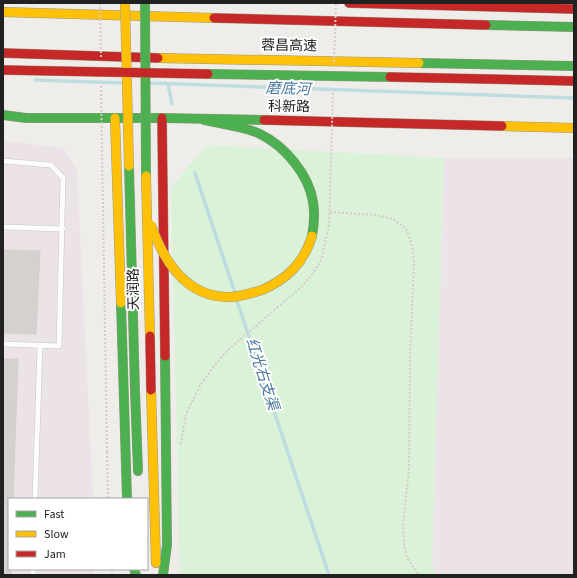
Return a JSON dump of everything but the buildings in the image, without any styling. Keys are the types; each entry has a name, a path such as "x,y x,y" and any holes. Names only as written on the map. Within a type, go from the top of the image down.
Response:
{"main road":[{"name":"天润路","path":"125,3 138,484"},
{"name":"天润路","path":"145,3 146,209 156,575"},
{"path":"349,3 574,9"},
{"path":"3,8 35,13"},
{"name":"蓉昌高速","path":"3,12 574,26"},
{"name":"蓉昌高速","path":"3,53 574,66"},
{"path":"430,63 512,84 574,86"},
{"path":"3,70 574,81"},
{"name":"科新路","path":"3,115 26,118 162,118 574,128"},
{"path":"115,118 127,498"},
{"path":"162,118 167,516 163,575"},
{"path":"146,209 155,237 168,260 180,277 188,284 202,291 220,296 241,296 262,290 282,280 298,265 306,252 310,241 313,230 314,208 313,197 305,179 296,165 279,148 259,134 204,120"}],"lane":[{"path":"3,161 51,165 63,178 63,229 59,346 3,344"},
{"path":"3,227 63,229"},
{"path":"35,498 40,346"}],"path":[{"path":"100,3 101,58"},
{"path":"334,65 336,3"},
{"path":"101,82 108,498"},
{"path":"180,448 186,414 201,384 218,361 228,350 300,288 321,262 326,241 330,212 334,88"},
{"path":"330,212 375,215 393,219 406,229 412,244 414,262 410,356 409,468 404,524 404,545 408,558 419,575"}],"shaded area":[{"path":"3,141 64,148 77,171 93,498 8,498 8,570 94,570 94,575 3,575"},
{"path":"444,158 574,158 574,575 436,575 432,564"}],"green space":[{"path":"207,145 444,158 432,564 436,575 180,575 171,187"}],"waterway":[{"name":"磨底河","path":"35,80 123,83"},
{"name":"磨底河","path":"149,83 574,98"},
{"name":"红光右支渠","path":"168,84 172,104"},
{"name":"红光右支渠","path":"195,173 235,293"},
{"name":"红光右支渠","path":"237,301 329,575"}],"traffic: fast":[{"path":"145,3 146,176"},
{"path":"486,25 574,27"},
{"path":"419,63 574,66"},
{"path":"208,74 390,77"},
{"path":"3,115 26,118 264,120"},
{"path":"204,120 241,128 260,134 269,139 287,154 301,172 311,192 314,210 312,236"},
{"path":"129,166 135,391"},
{"path":"121,303 127,498"},
{"path":"163,575 167,545 165,356"},
{"path":"135,391 138,471"},
{"path":"134,570 136,575"}],"traffic: slow":[{"path":"125,3 129,166"},
{"path":"3,12 214,18"},
{"path":"158,58 419,63"},
{"path":"115,118 121,303"},
{"path":"502,126 574,128"},
{"path":"146,176 150,336"},
{"path":"151,225 156,239 170,265 190,285 202,292 216,296 236,297 262,290"},
{"path":"262,290 279,281 293,269 309,246 312,236"},
{"path":"151,390 156,563"}],"traffic: jam":[{"path":"349,3 574,9"},
{"path":"214,18 486,25"},
{"path":"3,53 158,58"},
{"path":"3,70 208,74"},
{"path":"390,77 574,81"},
{"path":"162,118 165,356"},
{"path":"264,120 502,126"},
{"path":"150,336 151,390"}]}
